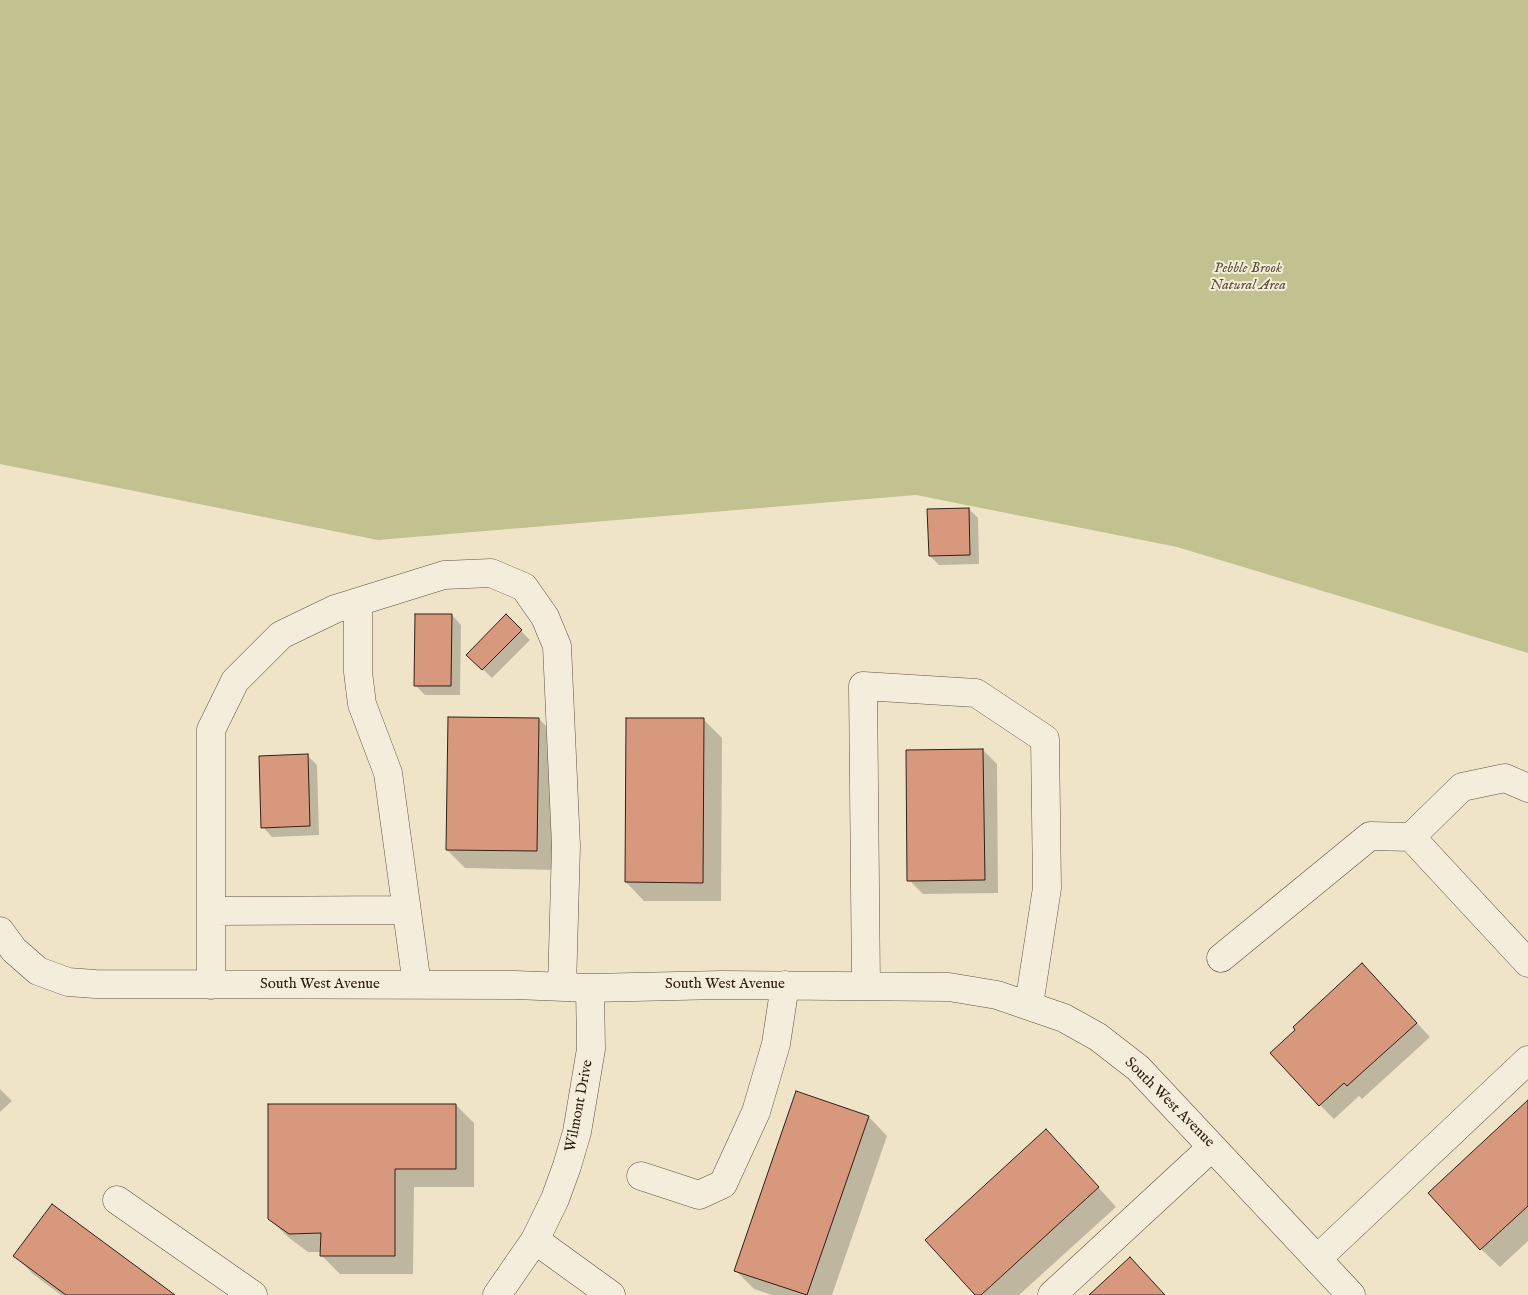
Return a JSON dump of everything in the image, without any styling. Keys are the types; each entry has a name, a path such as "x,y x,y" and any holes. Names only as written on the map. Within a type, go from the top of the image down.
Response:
{"street":[{"path":"211,985 211,730 235,681 281,635 335,609 444,575 491,573 524,587 545,617 557,646 566,846 562,987"},
{"path":"358,603 358,672 362,704 388,773 417,985"},
{"path":"866,986 863,686 976,693 1044,739 1047,888 1029,1005"},
{"path":"1411,837 1462,787 1505,778 1528,788"},
{"path":"1222,958 1370,836 1411,837 1528,963"},
{"path":"212,910 406,910"},
{"name":"South West Avenue","path":"0,931 14,950 38,971 68,982 95,984 417,985 590,988 785,985 949,987 997,995 1064,1018 1098,1037 1138,1068 1351,1295"},
{"path":"641,1176 699,1195 723,1184 756,1112 776,1044 785,985"},
{"name":"Wilmont Drive","path":"496,1295 535,1240 556,1198 577,1132 591,1049 590,988"},
{"path":"1318,1259 1528,1060"},
{"path":"1052,1295 1212,1147"},
{"path":"117,1200 253,1295"},
{"path":"535,1240 611,1295"}],"green space":[{"name":"Pebble Brook Natural Area","path":"0,0 1528,0 1528,653 1177,547 916,495 378,540 0,464"}],"building":[{"path":"969,508 970,555 929,556 927,509"},
{"path":"415,614 452,614 451,686 414,686"},
{"path":"506,614 522,630 482,670 466,655"},
{"path":"448,717 539,718 537,851 446,850"},
{"path":"626,718 704,718 703,883 625,882"},
{"path":"983,749 985,880 907,881 906,750"},
{"path":"308,754 310,826 261,828 259,756"},
{"path":"1362,963 1417,1023 1347,1086 1344,1083 1319,1106 1270,1053 1295,1030 1293,1027"},
{"path":"796,1091 869,1116 807,1295 734,1271"},
{"path":"1528,1100 1528,1206 1480,1250 1428,1193"},
{"path":"268,1104 456,1104 456,1169 395,1169 395,1256 320,1256 321,1233 289,1234 268,1219"},
{"path":"1046,1129 1099,1187 981,1295 975,1295 925,1240"},
{"path":"52,1204 175,1295 66,1295 13,1256"},
{"path":"1130,1257 1165,1295 1089,1295"}]}
